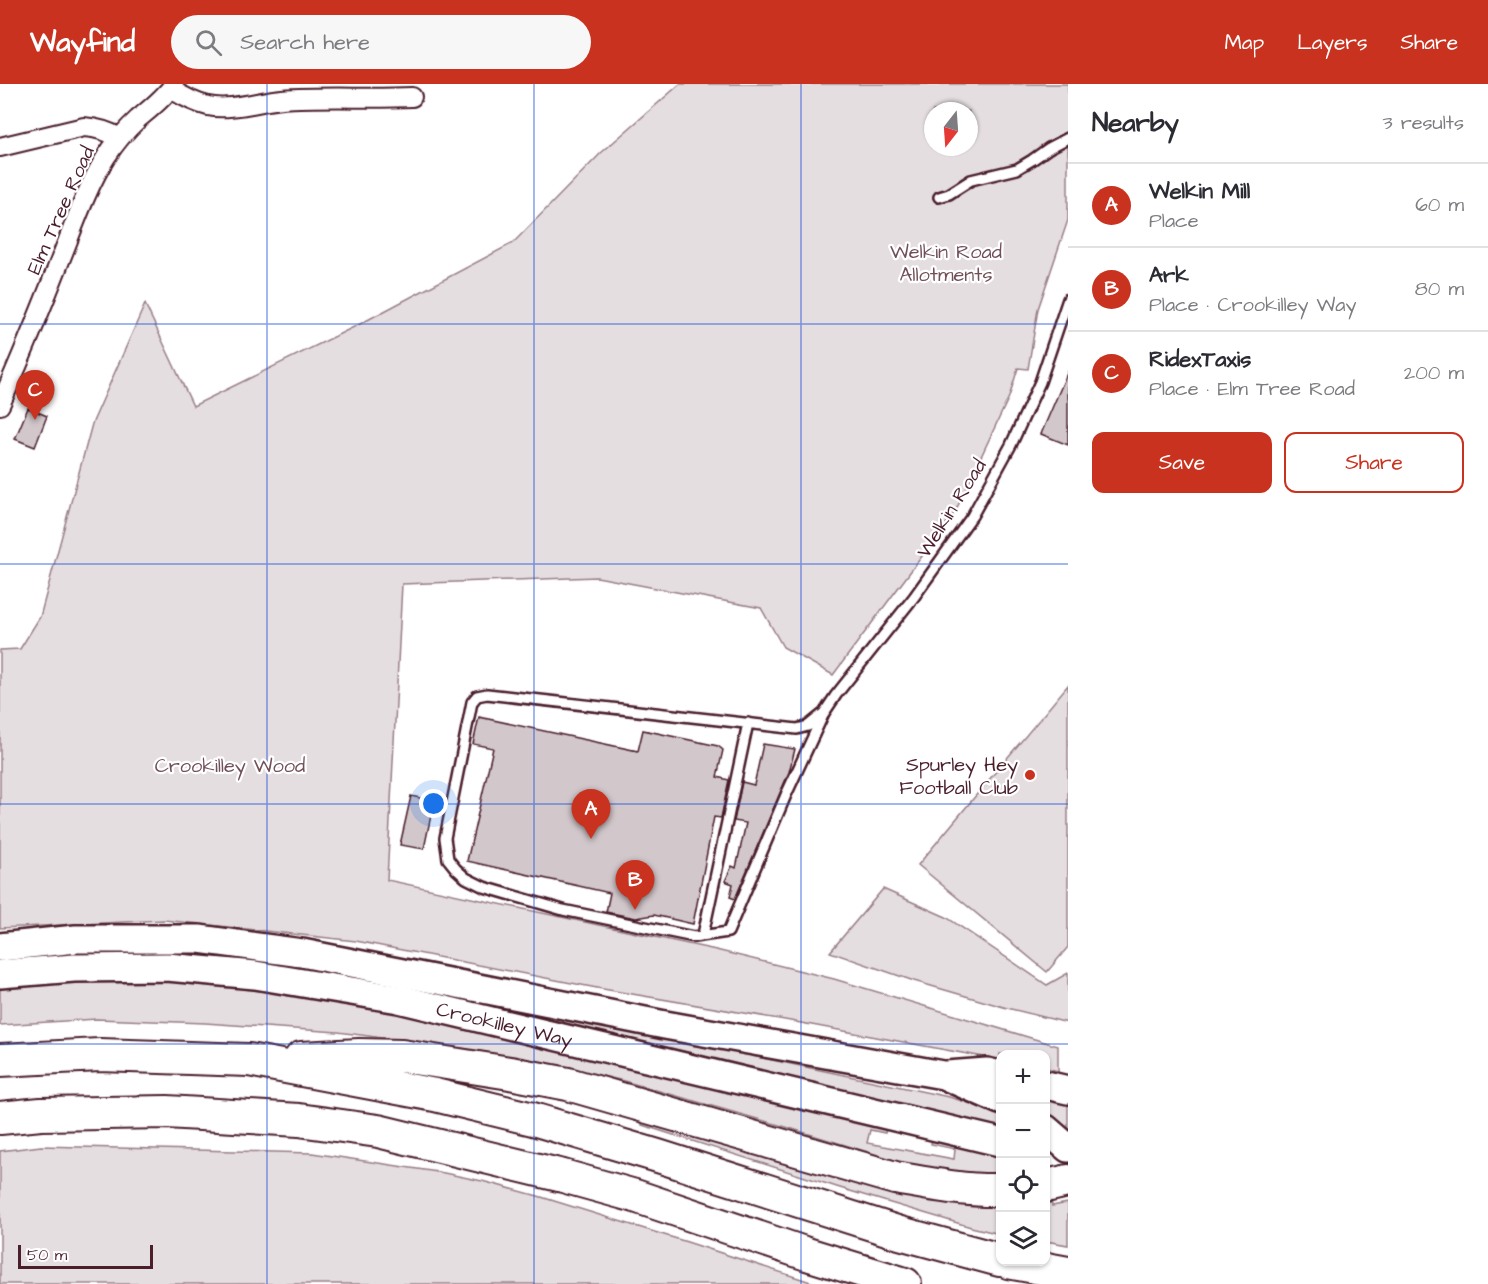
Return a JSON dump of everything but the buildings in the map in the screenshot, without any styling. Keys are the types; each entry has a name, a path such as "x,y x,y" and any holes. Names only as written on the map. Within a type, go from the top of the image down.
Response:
{"highway":[{"path":"0,1060 100,1055 249,1060 358,1054 402,1056 568,1084 895,1178 962,1188 996,1190"},
{"path":"249,1060 435,1095 533,1119 900,1233 996,1259"},
{"path":"0,1118 41,1114 167,1112 298,1120 378,1131 635,1196 807,1254 905,1284"},
{"path":"1050,1185 1068,1181"},
{"path":"1030,1266 1068,1273"}],"main road":[{"name":"Crookilley Way","path":"0,947 76,939 199,939 302,953 665,1024 943,1075 996,1099"},
{"name":"Crookilley Way","path":"0,974 74,968 166,967 255,975 388,998 996,1141"},
{"name":"Crookilley Way","path":"943,1075 987,1072 996,1074"},
{"path":"1050,1086 1068,1090"},
{"path":"1050,1132 1068,1148"},
{"path":"1050,1154 1068,1159"}],"street":[{"path":"172,86 190,100 221,108 269,100 300,98 412,97"},
{"name":"Elm Tree Road","path":"0,405 7,372 105,158 120,138 172,86"},
{"path":"0,147 84,127 110,132 120,138"}],"lane":[{"path":"939,197 949,194 970,180 1017,169 1068,138"},
{"name":"Welkin Road","path":"704,935 728,932 786,795 824,713 914,597 972,516 1011,445 1040,382 1068,299"},
{"path":"487,694 748,723 704,935 694,937 563,910 484,887 466,878 448,859 445,838 472,702 477,696 487,694"},
{"name":"Welkin Road","path":"748,723 797,729 808,726 824,713"}],"green space":[{"path":"680,84 1068,84 1068,220 1038,309 1028,369 1018,368 1009,397 955,512 833,675 783,647 761,608 597,577 402,584 387,880 716,950 834,979 1058,1046 1058,1071 1050,1069 1050,1050 996,1050 996,1059 597,988 356,941 164,920 0,928 0,650 20,649 40,617 92,424 145,304 193,406 358,325 513,243 601,153"},
{"name":"Spurley Hey Football Club","path":"1068,685 1068,947 1047,972 918,865"},
{"path":"883,889 946,917 1047,985 1068,973 1068,1023 914,981 830,952"},
{"path":"106,951 209,955 284,963 436,990 949,1097 996,1114 996,1133 451,1004 0,961 0,956"},
{"path":"99,977 191,982 271,990 348,1003 886,1128 885,1133 870,1130 867,1143 954,1159 955,1149 931,1144 932,1139 996,1154 996,1179 934,1172 624,1081 552,1064 468,1049 338,1032 205,1023 97,1019 0,1025 0,983"},
{"path":"1050,1098 1068,1102 1068,1130 1050,1120"},
{"path":"644,1120 996,1201 996,1233 840,1188 642,1125"},
{"path":"41,1146 312,1153 444,1173 538,1196 817,1284 0,1284 0,1151"},
{"path":"1050,1198 1052,1206 1068,1203 1068,1245 1050,1242"}],"place":[{"name":"RidexTaxis","path":"35,420"},
{"name":"Spurley Hey Football Club","path":"1030,775"},
{"name":"Welkin Mill","path":"591,839"},
{"name":"Ark","path":"635,910"}],"park label":[{"name":"Welkin Road Allotments","path":"946,262"},
{"name":"Crookilley Wood","path":"230,765"}]}
